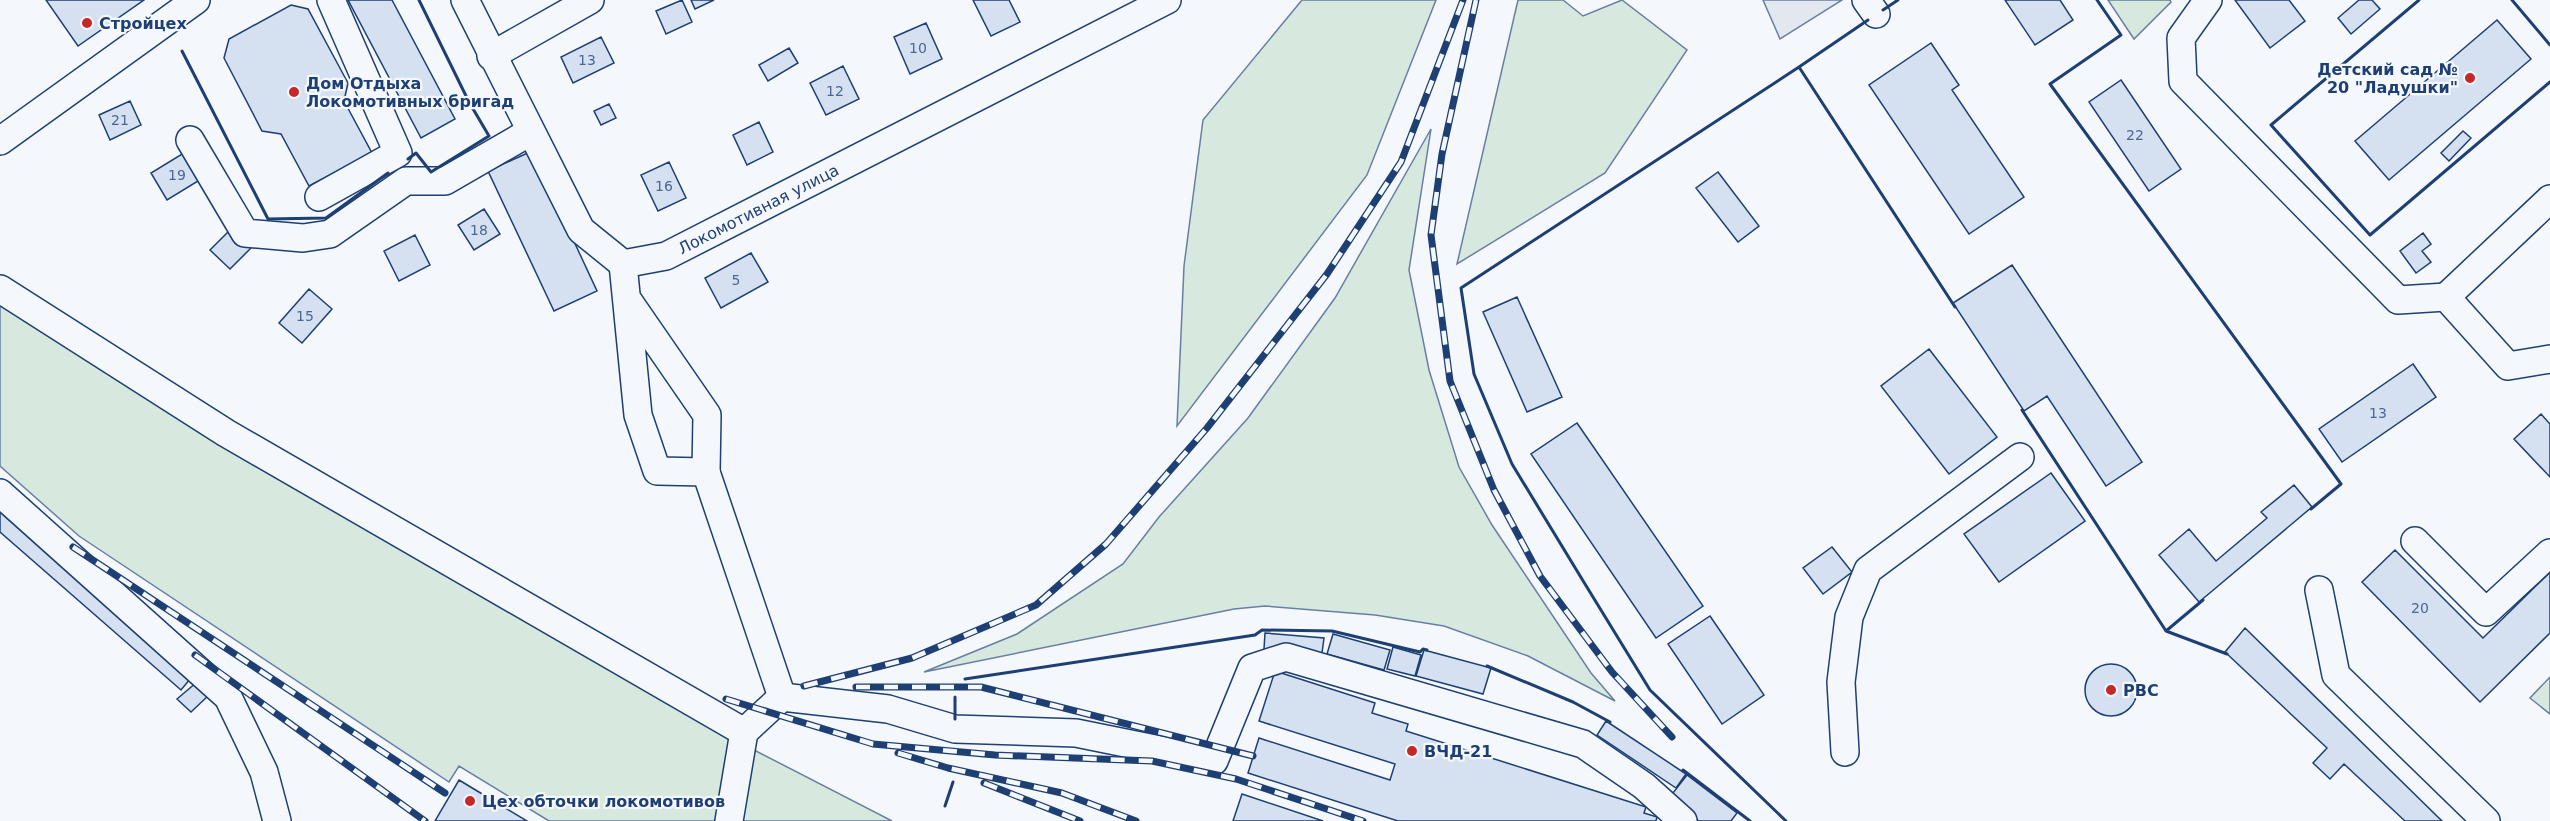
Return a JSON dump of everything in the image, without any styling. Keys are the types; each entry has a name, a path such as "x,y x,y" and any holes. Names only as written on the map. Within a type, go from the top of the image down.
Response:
{"street":[{"path":"0,141 196,0"},
{"path":"319,197 398,153 331,0"},
{"path":"465,0 580,230 623,264 638,415 657,471 706,472"},
{"path":"491,56 590,0"},
{"name":"Локомотивная улица","path":"623,264 666,256 1167,0"},
{"path":"2208,0 2181,38 2183,81 2398,300 2446,297 2550,199"},
{"path":"190,140 245,233 303,238 330,234 406,181 445,181 530,132"},
{"path":"0,289 226,433 744,732"},
{"path":"2446,297 2508,366 2550,359"},
{"path":"627,299 707,415 706,472 782,698"},
{"path":"1845,752 1841,682 1849,617 1868,570 2020,457"},
{"path":"0,493 228,697 264,772 277,821"},
{"path":"2415,541 2486,612 2550,553"},
{"path":"2319,590 2336,675 2486,821"},
{"path":"729,821 744,732 782,698 888,710 955,729 1076,733 1214,761 1252,668 1286,657 1583,744 1644,786 1683,821"}],"shaded area":[{"path":"1302,0 1436,0 1367,175 1177,426 1184,266 1203,120"},
{"path":"1518,0 1563,0 1583,16 1622,0 1687,50 1605,173 1457,264"},
{"path":"1763,0 1842,0 1780,39"},
{"path":"2108,0 2170,0 2171,2 2134,39"},
{"path":"1431,129 1409,270 1429,370 1459,467 1492,525 1591,673 1615,701 1528,656 1444,626 1375,615 1265,606 1234,609 924,672 1017,634 1123,564 1159,517 1248,418 1335,298"},
{"path":"0,303 725,735 892,821 549,821 459,766 449,782 79,536 0,466"},
{"path":"2550,677 2550,714 2530,698"}],"building":[{"name":"Стройцех","path":"46,0 144,0 78,46"},
{"path":"348,0 392,0 455,119 421,138"},
{"path":"682,0 692,22 666,34 656,11"},
{"path":"691,0 714,0 695,9"},
{"path":"973,0 1009,0 1020,22 991,36"},
{"path":"2005,0 2060,0 2073,20 2035,45"},
{"path":"2235,0 2289,0 2305,21 2270,48"},
{"path":"2359,0 2372,0 2380,9 2351,34 2338,18"},
{"name":"Дом Отдыха Локомотивных бригад","path":"291,5 308,9 348,83 344,101 372,153 309,186 281,134 262,131 224,58 229,39"},
{"path":"2497,20 2531,59 2389,180 2355,141"},
{"path":"926,23 942,59 910,74 894,37"},
{"path":"601,37 614,63 573,83 561,57"},
{"path":"1931,43 1959,85 1952,90 2024,197 1969,234 1869,85"},
{"path":"789,48 798,63 768,81 759,65"},
{"path":"843,66 859,99 826,115 810,83"},
{"path":"2121,80 2181,169 2149,191 2089,102"},
{"path":"130,101 141,125 110,140 99,115"},
{"path":"609,104 616,118 601,125 594,111"},
{"path":"759,122 773,152 747,165 733,135"},
{"path":"2463,131 2471,138 2449,161 2441,153"},
{"path":"187,151 203,178 167,200 151,173"},
{"path":"532,151 597,291 554,311 488,171"},
{"path":"669,162 686,198 658,211 641,175"},
{"path":"1718,172 1759,226 1738,242 1696,188"},
{"path":"484,209 500,234 474,250 458,225"},
{"path":"235,225 255,244 230,269 210,250"},
{"path":"2423,233 2431,244 2422,251 2431,262 2416,273 2400,251"},
{"path":"415,235 430,265 399,281 384,251"},
{"path":"751,253 768,282 721,308 705,278"},
{"path":"2012,265 2142,462 2106,486 2047,396 2024,411 1953,303"},
{"path":"309,289 332,309 302,343 279,323"},
{"path":"1517,297 1562,397 1527,412 1483,312"},
{"path":"1929,349 1997,437 1949,474 1881,386"},
{"path":"2413,364 2436,397 2342,462 2319,429"},
{"path":"2541,414 2550,424 2550,477 2514,439"},
{"path":"1577,423 1703,606 1656,638 1531,454"},
{"path":"2051,473 2085,521 1999,582 1964,534"},
{"path":"2294,485 2312,507 2199,602 2159,555 2189,529 2216,561 2267,518 2261,512"},
{"path":"0,504 195,673 181,690 0,532"},
{"path":"1832,547 1852,572 1823,594 1803,568"},
{"path":"2395,550 2483,638 2550,572 2550,633 2480,702 2362,582"},
{"path":"1710,616 1764,695 1722,724 1668,644"},
{"path":"2245,628 2442,821 2405,821 2344,764 2330,779 2313,763 2327,748 2225,652"},
{"path":"1265,633 1324,638 1322,653 1264,649"},
{"path":"1333,634 1390,650 1384,670 1327,654"},
{"path":"1393,647 1421,655 1415,676 1387,669"},
{"path":"1424,650 1491,668 1483,694 1416,676"},
{"name":"РВС","path":"2111,664 2121,666 2129,672 2135,680 2137,690 2135,700 2129,708 2121,714 2111,716 2101,714 2093,708 2087,700 2085,690 2087,680 2093,672 2101,666"},
{"name":"ВЧД-21","path":"1275,671 1375,703 1372,713 1408,724 1406,731 1646,807 1644,813 1657,817 1656,821 1398,821 1248,773 1259,738 1390,780 1395,764 1259,721"},
{"path":"197,682 209,695 191,712 177,699"},
{"path":"1606,721 1686,774 1676,788 1597,735"},
{"path":"1687,775 1737,813 1731,821 1699,821 1669,798"},
{"name":"Цех обточки локомотивов","path":"459,780 527,821 435,821"},
{"path":"1242,794 1323,821 1233,821"}],"railway":[{"path":"804,686 912,658 1036,605 1106,544 1207,428 1327,274 1401,162 1463,0"},
{"path":"1476,0 1442,154 1431,235 1450,381 1494,490 1540,576 1612,672 1672,737"},
{"path":"73,547 445,793"},
{"path":"195,655 425,821"},
{"path":"856,687 981,687 1253,756"},
{"path":"726,699 873,744 995,755 1152,761 1236,779 1363,821"},
{"path":"898,753 948,768 1062,793 1136,821"},
{"path":"984,783 1080,821"}],"wall":[{"path":"408,159 416,153 431,172 489,136 469,102 419,0"},
{"path":"1883,10 1898,0"},
{"path":"2097,0 2121,35 2050,84 2341,484 2311,509"},
{"path":"2419,0 2271,125 2370,235 2550,82"},
{"path":"2512,0 2550,45"},
{"path":"1868,20 1799,67 1955,307"},
{"path":"182,51 268,219 326,218 388,173"},
{"path":"1786,821 1650,690 1585,584 1512,464 1474,374 1461,288 1799,67"},
{"path":"2022,410 2166,631 2203,600"},
{"path":"965,679 1255,635 1262,630 1332,631 1420,652 1423,649 1427,650"},
{"path":"2166,631 2227,654"},
{"path":"1487,666 1573,702 1610,722"},
{"path":"955,697 955,719"},
{"path":"1683,770 1750,821"},
{"path":"945,806 953,782"}],"place":[{"name":"Стройцех","path":"87,23"},
{"name":"Детский сад № 20 \"Ладушки\"","path":"2470,78"},
{"name":"Дом Отдыха Локомотивных бригад","path":"294,92"},
{"name":"РВС","path":"2111,690"},
{"name":"ВЧД-21","path":"1412,751"},
{"name":"Цех обточки локомотивов","path":"470,801"}]}
